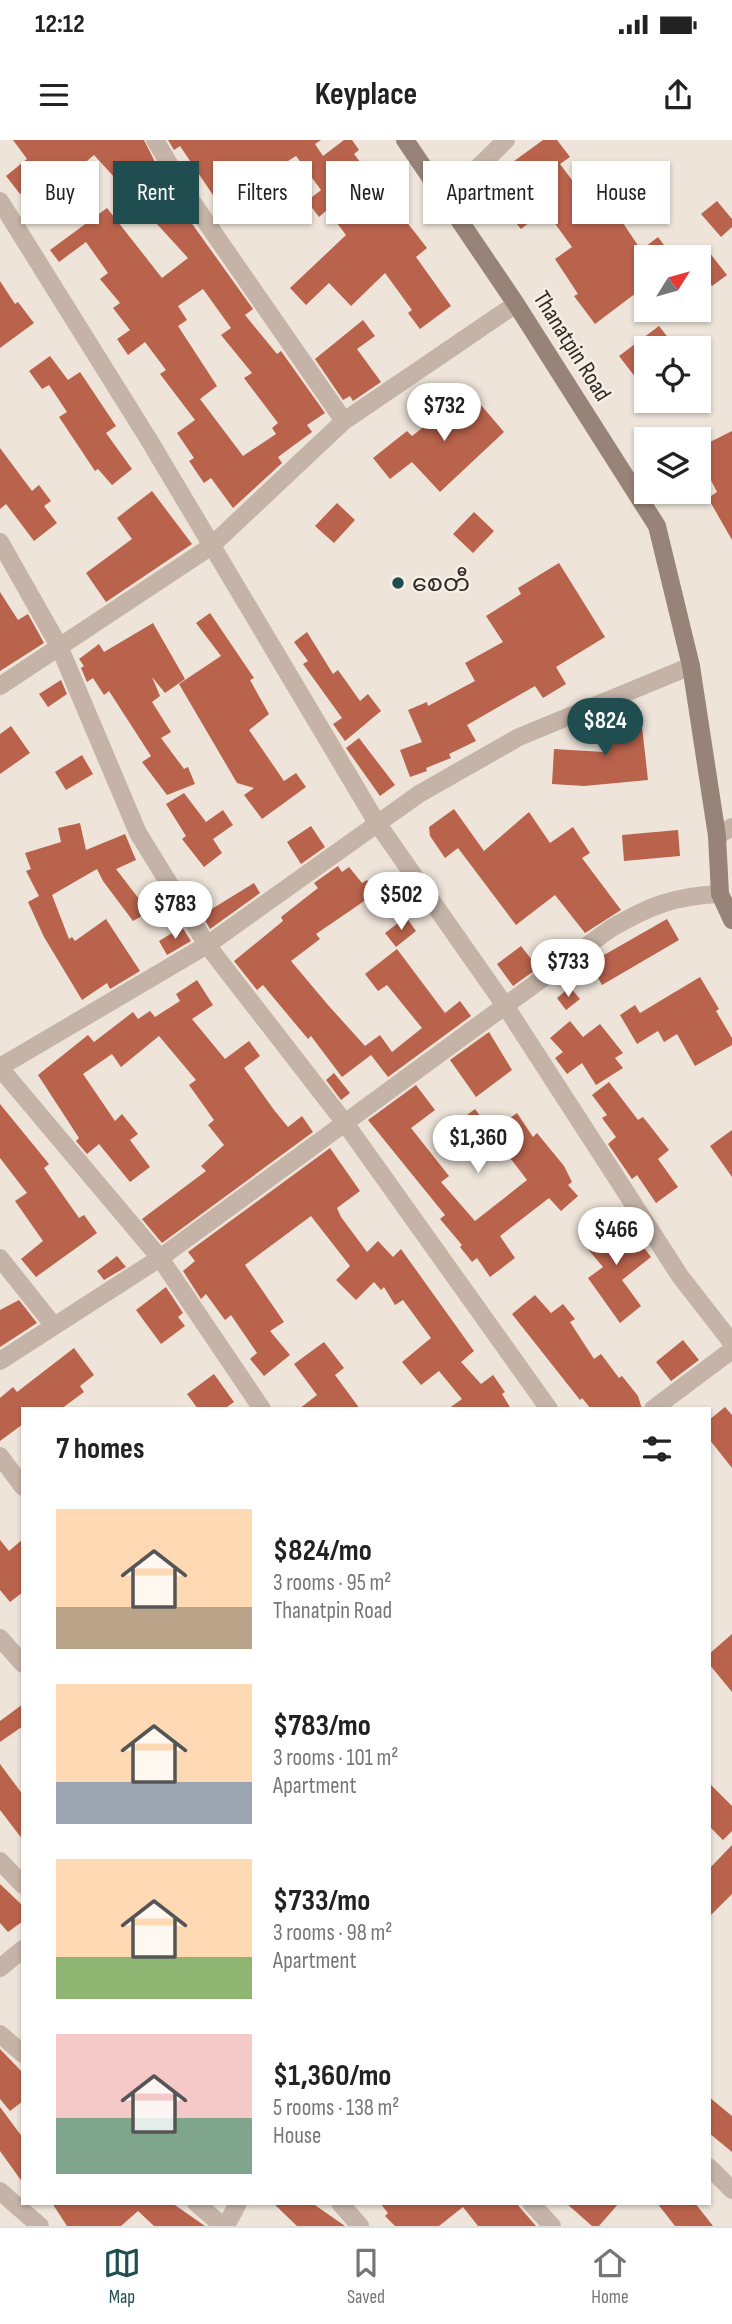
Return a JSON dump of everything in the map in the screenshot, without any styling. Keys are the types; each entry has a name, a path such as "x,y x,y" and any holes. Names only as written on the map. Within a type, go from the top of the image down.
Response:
{"main road":[{"name":"Thanatpin Road","path":"405,140 423,166"},
{"name":"Thanatpin Road","path":"463,224 657,526 691,666 724,832 720,894 732,920"}],"street":[{"path":"155,140 188,197 344,421"},
{"path":"485,161 506,140"},
{"path":"0,201 142,429 377,823 506,1007 680,1276 732,1343"},
{"path":"0,686 210,547 344,421 516,304"},
{"path":"0,542 59,646 138,833 207,945 345,1123 548,1407"},
{"path":"261,1407 160,1258 0,1067 207,945 419,794 519,737 691,666"},
{"path":"0,1362 160,1258 610,929 645,908 684,896 720,894"},
{"path":"0,1258 54,1326"},
{"path":"656,1407 732,1350"},
{"path":"0,1456 21,1484"},
{"path":"0,1638 21,1662"},
{"path":"0,1861 21,1883"},
{"path":"0,1968 21,1950"},
{"path":"0,2034 21,2051"},
{"path":"711,2169 732,2190"},
{"path":"0,2191 40,2226"},
{"path":"198,2205 224,2226 237,2205"},
{"path":"342,2205 359,2226"},
{"path":"533,2205 552,2226"}],"building":[{"path":"13,140 144,140 154,161 113,161 113,176 94,155 87,161 25,161 27,159"},
{"path":"168,140 321,140 315,144 323,156 344,140 352,140 359,150 354,154 359,161 326,161 326,211 319,217 312,208 312,197 321,190 312,178 312,161 300,161 296,156 288,161 213,161 213,195 199,174 199,161 190,161 180,146 174,150"},
{"path":"543,140 557,140 570,157 560,164 572,180 572,224 624,224 638,245 634,245 634,295 595,324 574,296 578,294 555,259 572,247 555,224 558,224 558,161 514,161"},
{"path":"21,164 21,193 20,194 6,176"},
{"path":"717,201 732,219 732,227 721,237 701,214"},
{"path":"107,208 113,216 113,224 120,224 162,278 188,258 157,224 192,224 253,309 245,315 277,354 281,351 325,413 307,425 312,432 278,457 282,463 233,508 211,478 204,483 189,461 194,458 177,433 195,420 160,374 166,370 145,342 128,355 117,339 130,330 113,308 120,303 100,279 108,273 86,242 59,262 50,250 85,224 99,224 99,214","holes":["203,289 231,328 221,335 252,373 244,378 278,423 272,428 276,434 243,456 200,399 217,386 178,326 187,320 178,306"]},
{"path":"338,224 408,224 427,248 416,257 451,306 420,329 408,313 412,310 385,273 351,306 329,283 306,305 290,288 346,235"},
{"path":"658,237 664,245 648,245"},
{"path":"711,255 727,275 711,285"},
{"path":"0,281 15,304 18,302 34,323 0,348"},
{"path":"363,320 375,336 357,349 381,382 353,401 350,396 343,400 315,359"},
{"path":"659,326 667,336 646,336"},
{"path":"634,345 634,375 619,356"},
{"path":"50,356 68,380 80,372 116,426 106,433 132,469 112,485 98,469 95,471 59,417 67,412 49,385 42,389 29,371"},
{"path":"469,391 504,432 440,492 412,462 390,479 373,458 407,431 412,436"},
{"path":"732,431 732,540 711,503 711,496 717,492 711,480 711,442"},
{"path":"0,448 32,491 39,485 51,501 44,506 57,523 34,541 6,504 0,509"},
{"path":"152,491 192,544 106,602 86,573 132,539 117,518"},
{"path":"337,503 355,520 334,543 315,526"},
{"path":"474,512 494,531 473,553 453,534"},
{"path":"559,563 605,637 556,667 566,684 543,698 535,686 467,725 476,741 449,754 451,758 410,777 400,750 422,742 408,710 427,702 428,706 475,681 465,663 503,642 486,616 521,594 518,588"},
{"path":"0,592 18,620 28,614 44,643 0,671"},
{"path":"210,613 254,678 250,680 269,714 249,730 284,781 296,773 306,787 262,819 244,795 254,788 237,783 179,684 221,656 196,623"},
{"path":"153,623 185,679 165,693 152,677 160,696 152,702 171,732 161,738 184,769 188,767 195,784 167,795 142,762 151,756 109,691 104,695 93,678 87,682 81,668 84,666 79,659 99,644 104,652"},
{"path":"307,632 333,674 338,670 360,701 368,694 381,711 345,741 333,724 342,718 303,664 308,661 294,642"},
{"path":"61,680 67,694 48,707 39,694"},
{"path":"641,718 648,780 584,786 552,784 554,749 604,752 600,722"},
{"path":"11,726 30,753 0,774 0,734"},
{"path":"359,738 395,785 380,796 346,748"},
{"path":"82,755 93,774 66,790 55,772"},
{"path":"184,793 206,822 223,810 233,825 213,839 222,853 204,867 182,839 186,836 166,804"},
{"path":"454,809 484,851 529,812 550,843 573,827 590,853 582,858 621,910 585,933 555,895 516,925 458,848 445,858 430,836 429,827"},
{"path":"80,823 86,850 125,834 136,860 116,869 149,912 133,921 97,869 52,895 69,939 72,937 75,941 106,919 140,971 110,989 107,983 82,1000 44,937 28,902 39,896 26,871 31,869 25,853 61,842 58,828"},
{"path":"311,826 325,847 301,864 287,842"},
{"path":"678,830 680,856 624,861 622,835"},
{"path":"338,866 342,872 349,867 362,883 367,880 376,893 316,934 320,939 291,961 328,1005 365,1046 380,1035 392,1052 422,1028 387,985 378,991 365,974 397,949 445,1013 460,1001 471,1016 388,1077 371,1055 342,1077 311,1036 308,1039 263,985 257,990 234,961 283,921 281,917 318,888 314,883"},
{"path":"254,883 260,893 210,929 202,915"},
{"path":"406,917 416,931 396,947 385,933"},
{"path":"667,919 679,940 602,985 590,963"},
{"path":"182,927 191,941 167,955 159,941"},
{"path":"521,946 538,968 513,986 497,964"},
{"path":"700,977 719,1009 716,1011 732,1038 732,1045 695,1066 677,1034 664,1042 658,1031 637,1044 620,1015 635,1005 640,1013"},
{"path":"197,980 213,1005 192,1019 225,1059 249,1041 260,1056 244,1068 288,1127 302,1116 313,1132 162,1243 142,1219 206,1171 201,1166 224,1145 208,1125 214,1120 189,1085 196,1080 159,1036 121,1067 112,1054 83,1074 115,1121 122,1114 138,1134 130,1140 150,1167 130,1182 99,1144 87,1154 76,1141 79,1138 38,1075 88,1035 94,1042 133,1012 138,1019 150,1011 155,1017 180,1001 176,994"},
{"path":"570,987 580,999 566,1010 557,998"},
{"path":"570,1021 583,1037 600,1024 623,1053 615,1058 623,1068 596,1085 582,1063 567,1074 555,1058 563,1052 550,1038"},
{"path":"489,1032 512,1070 476,1097 450,1060"},
{"path":"334,1073 350,1093 341,1100 326,1080"},
{"path":"609,1082 638,1120 643,1117 669,1150 658,1159 678,1187 656,1203 637,1175 632,1179 608,1144 616,1137 602,1118 607,1115 592,1095"},
{"path":"416,1085 435,1110 411,1128 449,1176 441,1182 475,1221 527,1180 504,1150 489,1161 459,1121 475,1109 491,1131 517,1113 533,1137 537,1133 564,1166 572,1182 568,1185 578,1196 561,1211 549,1198 500,1236 515,1258 490,1277 477,1258 472,1262 460,1247 462,1245 440,1219 445,1215 368,1120"},
{"path":"0,1104 49,1164 44,1168 79,1218 84,1215 97,1233 36,1277 21,1259 43,1241 15,1201 27,1193 0,1158"},
{"path":"732,1130 732,1177 710,1146"},
{"path":"330,1148 360,1191 337,1208 341,1217 367,1252 378,1241 393,1257 401,1249 474,1351 461,1362 481,1384 493,1375 505,1392 502,1394 510,1407 451,1407 462,1399 439,1371 421,1385 402,1362 431,1338 403,1300 395,1305 384,1287 381,1290 374,1282 356,1300 336,1280 350,1266 311,1216 245,1265 284,1322 270,1331 290,1355 264,1376 250,1359 257,1353 231,1315 225,1320 206,1294 201,1299 183,1271 195,1261 188,1252"},
{"path":"625,1223 651,1257 622,1280 641,1306 620,1323 588,1278 603,1267 580,1240 599,1224 609,1236"},
{"path":"117,1256 126,1267 104,1280 97,1271"},
{"path":"166,1287 183,1313 178,1317 185,1326 161,1344 136,1310"},
{"path":"535,1295 551,1313 563,1304 575,1319 570,1322 594,1359 601,1354 619,1378 622,1376 638,1396 641,1407 589,1407 582,1398 580,1400 512,1314"},
{"path":"19,1300 37,1323 0,1347 0,1310"},
{"path":"683,1340 699,1360 671,1381 656,1362"},
{"path":"324,1342 344,1368 335,1375 359,1407 302,1407 317,1395 294,1364"},
{"path":"74,1348 94,1375 80,1386 84,1392 64,1407 21,1407 21,1425 0,1441 0,1398 13,1387 17,1392"},
{"path":"214,1374 234,1402 227,1407 197,1407 187,1394"},
{"path":"725,1407 732,1415 732,1468 711,1442 711,1418"},
{"path":"0,1540 9,1551 21,1541 21,1594 10,1602 0,1590"},
{"path":"732,1634 732,1692 711,1666 711,1652"},
{"path":"21,1705 21,1727 0,1742 0,1721"},
{"path":"0,1764 21,1792 21,1837 0,1810"},
{"path":"711,1785 732,1806 732,1831 723,1840 711,1828"},
{"path":"732,1845 732,1894 711,1915 711,1867"},
{"path":"0,1884 21,1904 21,1922 8,1932 0,1923"},
{"path":"0,2049 21,2071 21,2103 10,2111 0,2099"},
{"path":"711,2099 732,2116 732,2152 711,2135"},
{"path":"0,2107 21,2135 21,2180 0,2151"},
{"path":"53,2205 175,2205 205,2226 154,2226 138,2211 121,2226 67,2226"},
{"path":"275,2205 315,2205 345,2226 297,2226"},
{"path":"382,2205 518,2205 536,2226 478,2226 463,2207 439,2226 395,2226 385,2216 388,2213"},
{"path":"568,2205 617,2205 599,2226 592,2226"},
{"path":"659,2205 697,2205 713,2226 675,2226"}],"place":[{"name":"စေတီ","path":"398,583"}]}
